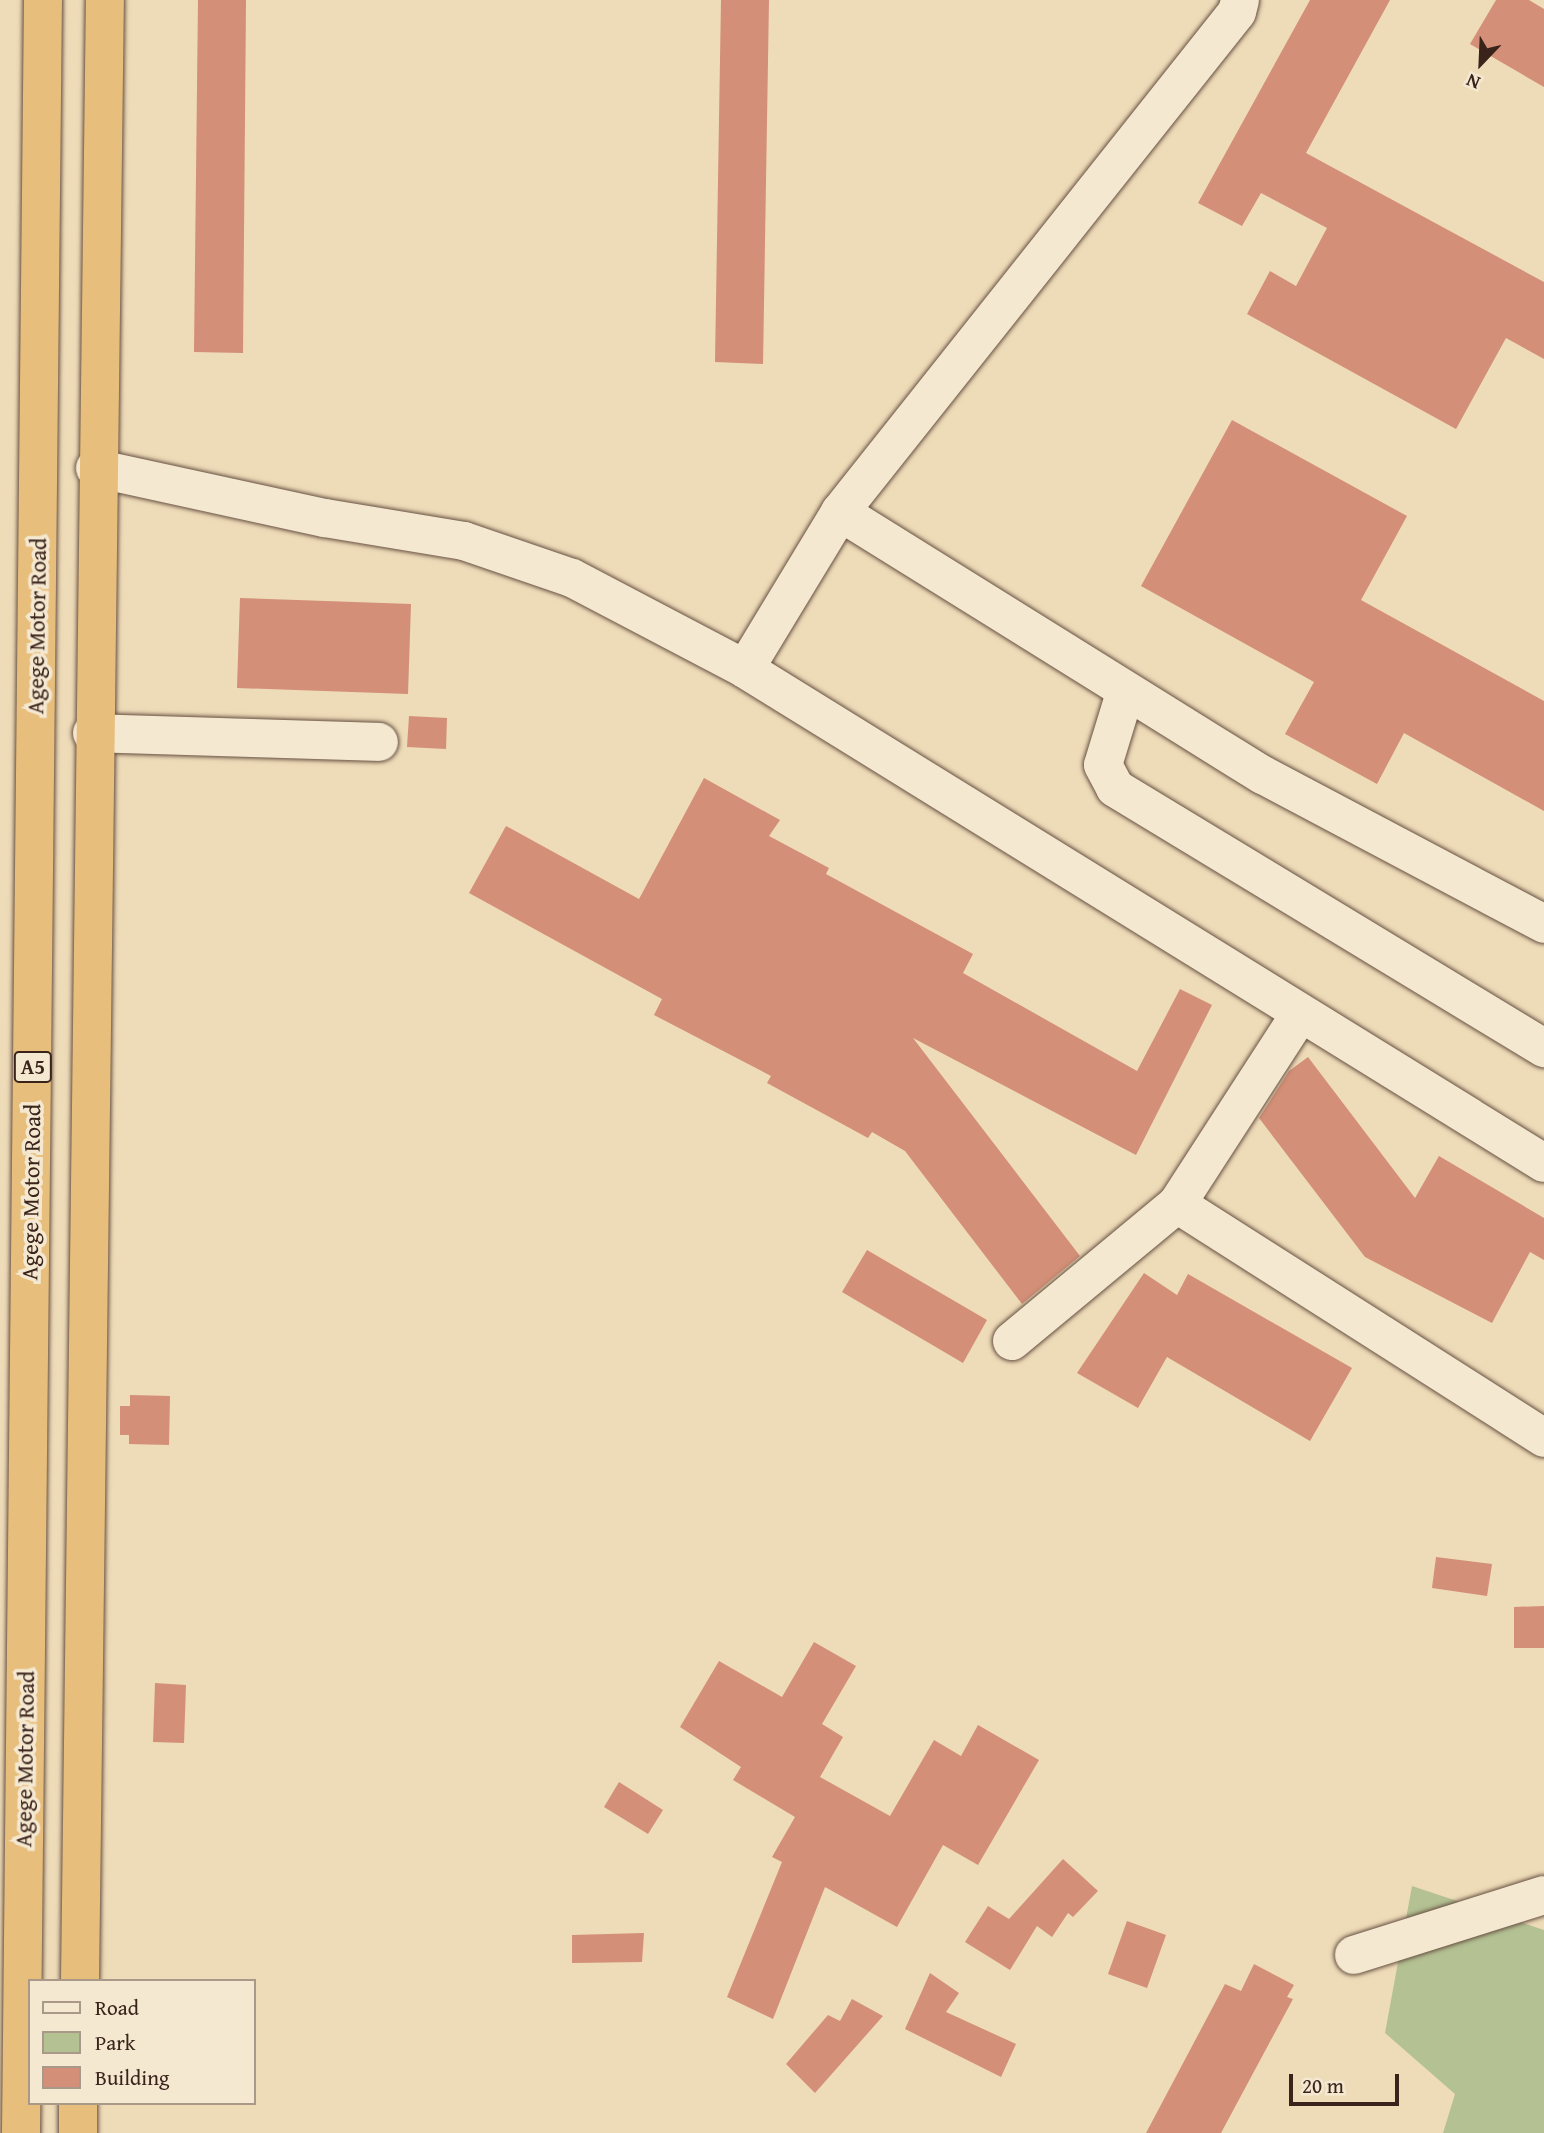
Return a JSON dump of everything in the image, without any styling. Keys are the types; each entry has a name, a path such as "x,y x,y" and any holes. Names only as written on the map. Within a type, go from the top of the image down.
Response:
{"highway":[{"name":"Agege Motor Road","path":"21,2133 43,0"},
{"path":"80,1979 92,733 105,0"},
{"path":"78,2105 78,2133"}],"lane":[{"path":"745,669 839,512 1237,12 1240,0"},
{"path":"96,468 325,518 464,541 572,578 745,669 1544,1163"},
{"path":"839,512 1125,693 1262,775 1544,925"},
{"path":"1125,693 1103,765 1115,788 1544,1048"},
{"path":"92,733 379,742"},
{"path":"1012,1341 1177,1204 1300,1014"},
{"path":"1177,1204 1544,1438"},
{"path":"1354,1955 1544,1895"}],"green space":[{"path":"1412,1886 1544,1930 1544,2133 1443,2133 1455,2094 1385,2033"}],"building":[{"path":"198,0 246,0 243,353 194,352"},
{"path":"721,0 769,0 763,364 715,362"},
{"path":"1310,0 1390,0 1306,153 1544,282 1544,359 1506,338 1456,429 1247,314 1270,271 1296,286 1327,228 1261,193 1242,226 1198,203"},
{"path":"1496,0 1529,0 1544,9 1544,87 1470,44"},
{"path":"1232,420 1407,516 1361,600 1544,701 1544,811 1404,733 1377,784 1285,734 1314,682 1141,586"},
{"path":"240,598 411,604 408,694 237,688"},
{"path":"409,716 447,718 446,749 407,747"},
{"path":"704,778 780,820 769,836 829,868 826,874 973,954 963,973 1137,1071 1180,989 1212,1005 1136,1155 913,1038 1080,1256 1022,1304 905,1151 872,1132 868,1138 767,1083 771,1076 654,1015 662,999 469,893 506,826 639,899"},
{"path":"1308,1057 1415,1198 1439,1156 1544,1218 1544,1260 1530,1252 1492,1323 1365,1257 1259,1118 1289,1071"},
{"path":"867,1250 987,1320 963,1363 842,1292"},
{"path":"1144,1273 1177,1295 1188,1274 1352,1368 1310,1441 1167,1357 1138,1408 1077,1373"},
{"path":"130,1395 170,1396 169,1445 129,1444 129,1435 120,1435 120,1406 130,1406"},
{"path":"1436,1557 1492,1564 1487,1596 1432,1588"},
{"path":"1544,1606 1544,1648 1514,1648 1514,1607"},
{"path":"814,1642 856,1666 822,1724 843,1737 820,1777 890,1816 934,1740 961,1756 978,1725 1039,1760 978,1865 943,1845 897,1927 825,1887 773,2019 727,1997 782,1862 772,1857 795,1817 733,1780 741,1767 680,1727 719,1661 782,1697"},
{"path":"155,1683 186,1685 184,1743 153,1742"},
{"path":"619,1782 663,1810 648,1834 604,1807"},
{"path":"1063,1859 1098,1891 1073,1917 1068,1913 1052,1937 1037,1926 1010,1970 965,1942 988,1906 1009,1919"},
{"path":"1127,1921 1166,1935 1147,1988 1108,1974"},
{"path":"644,1933 642,1962 572,1963 572,1935"},
{"path":"1254,1964 1294,1985 1287,1997 1293,1999 1221,2133 1146,2133 1225,1984 1241,1991"},
{"path":"930,1973 959,1993 946,2012 1016,2044 1001,2077 905,2029"},
{"path":"852,1999 883,2016 815,2093 786,2064 828,2015 840,2021"}]}
